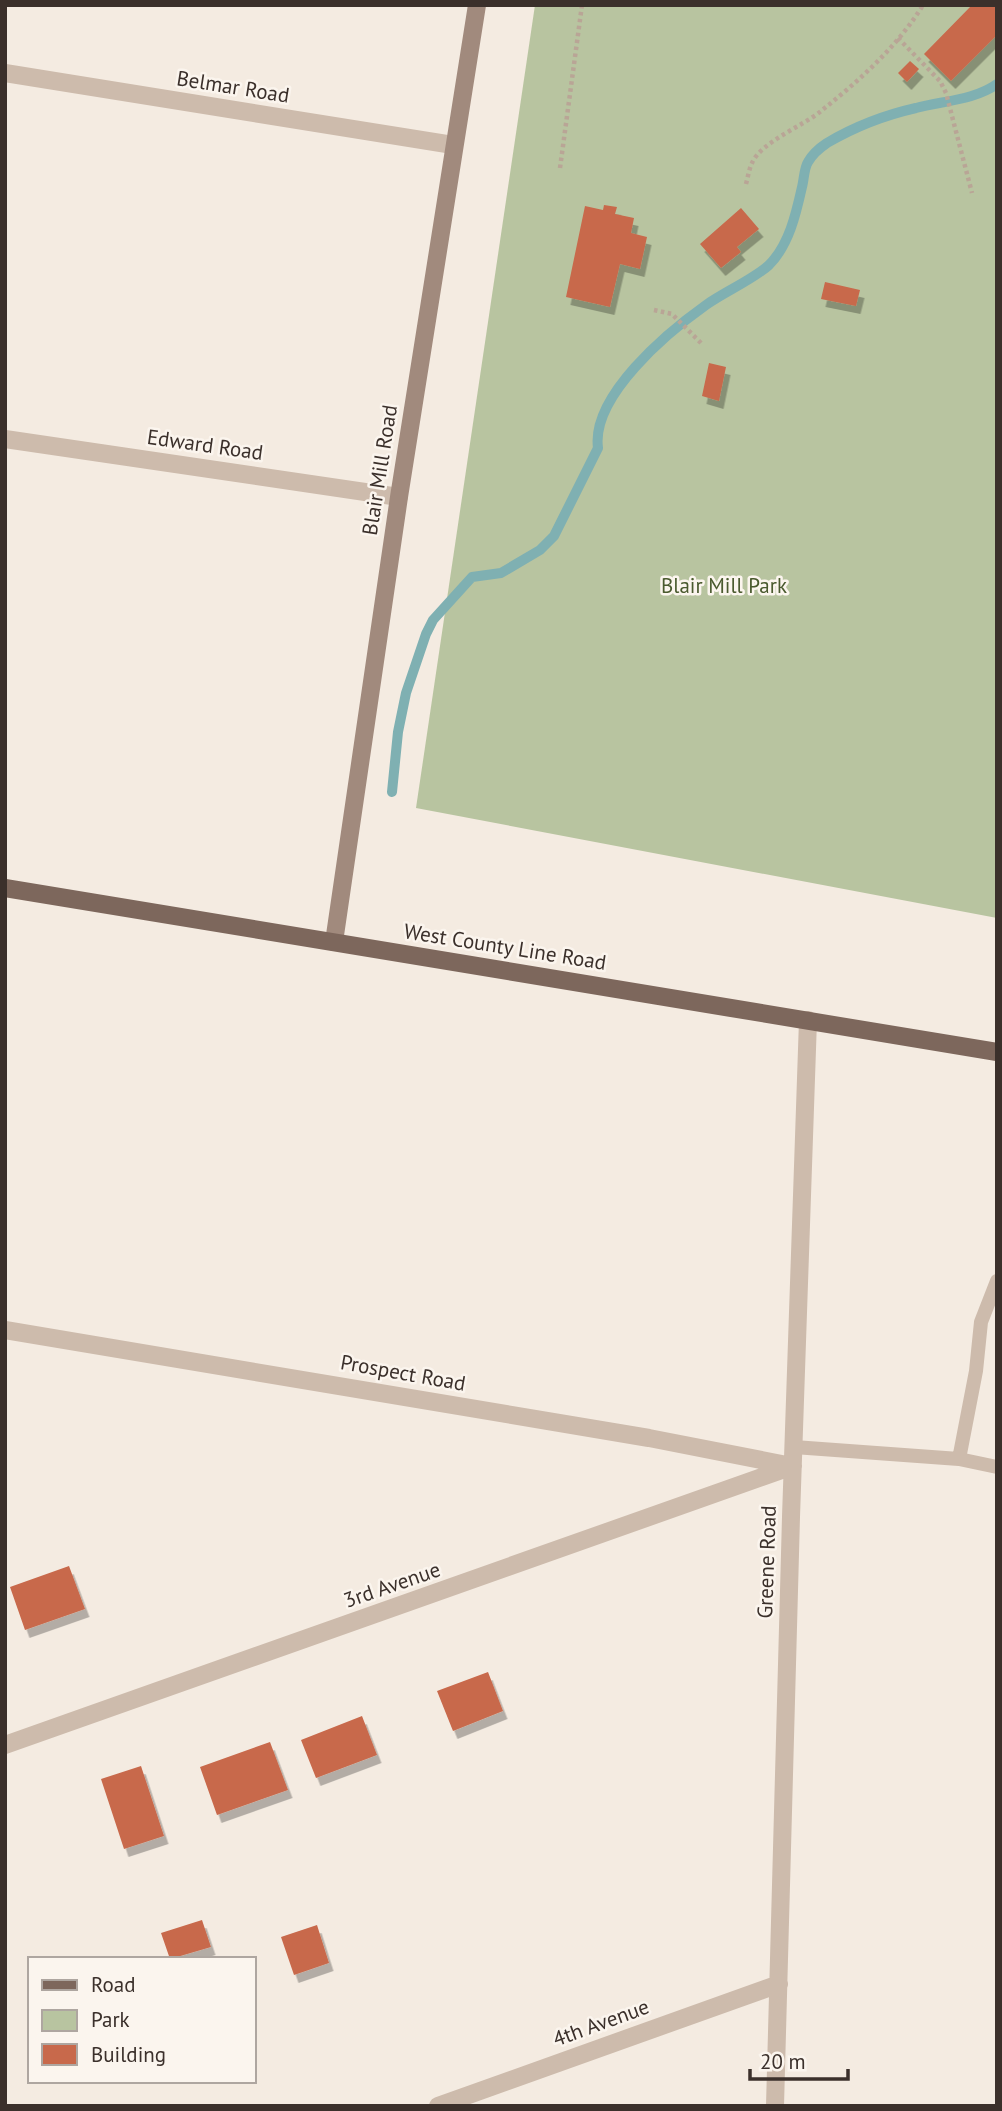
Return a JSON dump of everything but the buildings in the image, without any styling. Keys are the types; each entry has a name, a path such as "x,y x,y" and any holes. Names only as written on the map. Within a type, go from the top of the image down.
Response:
{"main road":[{"name":"Blair Mill Road","path":"334,942 399,497 477,5"},
{"name":"West County Line Road","path":"5,888 997,1052"}],"street":[{"name":"Belmar Road","path":"5,73 453,145"},
{"name":"Edward Road","path":"5,439 399,497"},
{"name":"Greene Road","path":"775,2106 807,1020"},
{"name":"Prospect Road","path":"5,1330 649,1438 793,1466"},
{"name":"3rd Avenue","path":"5,1745 793,1466"},
{"name":"4th Avenue","path":"439,2106 779,1984"}],"lane":[{"path":"959,1460 970,1409 981,1322 997,1281"},
{"path":"793,1447 959,1460 997,1467"}],"path":[{"path":"560,168 582,5"},
{"path":"746,184 753,160 864,75 898,38 923,5"},
{"path":"898,38 940,81 972,194"},
{"path":"654,310 672,314 701,343"}],"green space":[{"name":"Blair Mill Park","path":"535,5 997,5 997,918 416,808"}],"waterway":[{"path":"392,792 398,732 406,693 433,620 472,577 501,573 540,550 554,536 598,448 599,428 619,387 635,367 672,331 706,305 763,270 776,257 791,229 806,167 812,157 827,143 870,122 904,111 969,97 997,84"}]}
